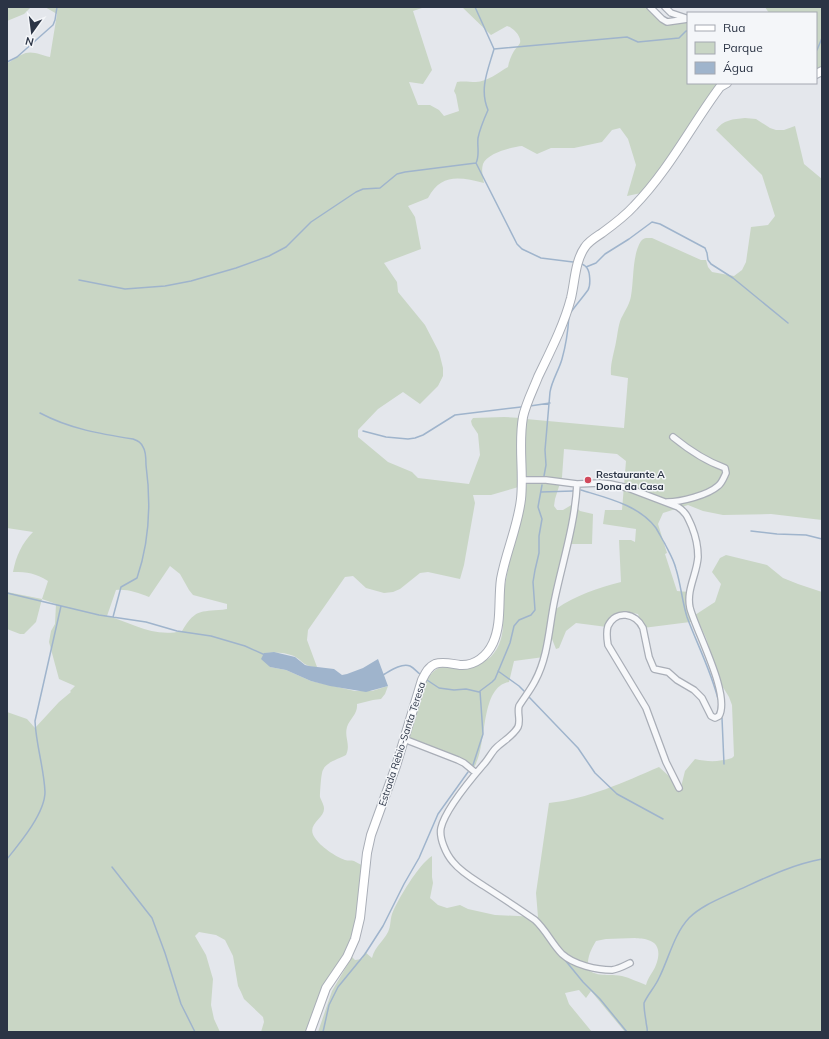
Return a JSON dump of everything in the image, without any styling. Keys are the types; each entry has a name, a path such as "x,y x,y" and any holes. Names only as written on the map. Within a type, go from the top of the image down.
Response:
{"street":[{"path":"650,7 667,22 687,19"},
{"path":"666,7 671,13 687,19"},
{"name":"Estrada Rebio-Santa Teresa","path":"310,1032 326,988 347,957 355,939 360,918 364,873 371,835 396,766 422,680 429,669 437,663 460,665 468,664 483,657 492,645 498,628 501,578 521,501 522,480 520,448 523,416 570,300 576,268 581,252 586,244 635,206 660,175 714,95 724,84"},
{"path":"665,502 684,501 709,492 721,483 726,472 724,468 712,464 695,454 673,437"},
{"path":"522,480 546,480 577,484 610,484 628,488 665,502 683,510 685,513 696,538 698,548 698,558 689,593 689,601 692,614 705,646 719,690 722,706 720,714 717,717 712,717 709,714 702,698 694,690 677,680 668,672 654,670 649,657 643,628 635,617 625,614 617,617 609,625 606,633 608,645 646,708 666,762 679,788"},
{"path":"577,484 572,532 554,599 547,648 538,675 519,706 518,727 494,750 456,801 441,828 442,838 447,854 461,870 535,920 543,927 559,951 569,959 594,968 613,970 622,968 630,963"},
{"path":"404,739 464,763 476,773"}],"green space":[{"path":"7,7 31,7 24,14 7,21"},
{"path":"45,7 425,7 413,11 432,70 423,84 409,82 418,105 430,105 439,110 444,116 459,111 454,91 457,82 480,82 489,79 508,67 514,51 520,43 520,38 518,35 514,30 507,26 491,35 462,7 653,7 667,19 687,16 687,84 719,84 646,192 627,196 636,165 628,139 620,128 612,130 602,142 574,148 551,148 537,154 522,146 506,149 485,160 482,169 484,183 467,179 452,179 445,181 433,190 428,198 408,206 415,217 421,249 384,263 397,282 398,292 425,325 439,352 443,368 443,376 438,386 420,404 403,392 378,409 358,430 358,437 388,462 412,472 418,478 469,484 480,455 478,434 471,421 473,418 521,418 522,486 491,495 473,495 475,503 464,565 460,579 428,572 420,573 400,589 393,592 384,593 366,588 353,576 345,577 308,630 307,640 317,667 306,665 294,656 287,654 276,652 264,653 270,667 286,670 311,681 355,691 372,691 388,686 381,699 357,704 356,711 348,724 346,731 348,748 346,755 327,765 322,772 320,797 324,807 322,815 312,829 315,838 324,848 341,859 354,861 367,868 361,918 309,1032 261,1032 264,1022 263,1017 244,999 238,986 233,956 225,940 216,935 199,932 195,936 206,955 213,979 211,1005 214,1019 220,1032 7,1032 7,712 27,719 35,728 59,702 71,692 70,691 75,686 59,679 49,642 51,631 55,624 56,604 42,599 48,581 39,576 23,572 13,572 20,550 33,532 7,528 7,63 28,52 50,57 57,14","holes":["170,566 180,574 193,595 227,604 227,609 206,611 196,614 187,623 182,631 172,633 162,633 143,629 107,616 116,590 129,591 149,597"]},
{"path":"765,7 822,7 822,70 817,72 817,12 768,12"},
{"path":"745,118 756,119 776,130 784,130 795,126 804,164 822,179 822,520 771,514 723,515 703,511 688,505 663,513 658,524 667,553 665,554 677,591 689,592 695,615 715,602 721,584 712,572 720,558 726,555 767,565 783,578 822,592 822,1032 625,1032 591,991 586,998 579,990 565,993 569,1004 592,1032 318,1032 332,991 352,957 355,960 362,959 365,952 372,958 375,950 384,939 390,928 392,914 404,891 421,866 432,856 433,883 430,898 438,905 447,908 460,905 468,909 495,915 538,917 536,893 549,803 592,794 659,767 681,787 685,771 695,759 718,761 732,758 734,756 732,705 721,684 706,638 698,621 643,628 638,614 632,613 620,614 607,627 576,623 566,631 559,648 556,649 552,639 544,657 514,661 509,682 499,686 488,706 481,746 474,767 452,755 408,739 420,695 428,678 433,672 446,666 471,665 487,660 494,653 501,639 503,631 504,591 525,497 527,481 524,453 526,419 624,428 628,378 611,375 611,367 619,325 630,299 636,253 641,241 645,238 652,238 701,260 706,260 708,267 712,272 734,276 742,270 746,262 751,227 768,225 775,216 762,175 716,130 725,122","holes":["564,449 617,454 626,461 622,510 605,510 603,524 636,529 635,542 631,540 619,540 621,582 587,592 556,609 570,544 592,544 593,514 580,511 573,504 563,510 557,510 554,506 562,477","635,938 653,942 658,949 657,962 646,985 622,976 601,975 588,970 589,955 596,941 606,939"]},
{"path":"7,592 42,599 36,622 24,634 7,629"}],"water":[{"path":"274,652 295,657 305,665 334,669 342,675 363,668 378,659 388,686 366,692 311,681 286,670 270,667 261,659 264,653"}],"waterway":[{"path":"7,62 17,57 53,25 57,7"},
{"path":"475,7 494,49 485,80 484,95 488,110 478,138 478,154 476,163 517,244 522,249 541,258 573,262"},
{"path":"494,49 627,37 638,42 679,38 687,31"},
{"path":"817,50 822,38"},
{"path":"79,280 125,289 165,286 191,281 236,268 269,256 286,247 311,222 356,192 363,189 380,188 397,174 476,163"},
{"path":"586,267 596,263 605,254 652,222 660,224 705,248 708,260 711,264 733,278 788,323"},
{"path":"571,312 589,288 589,272 582,264"},
{"path":"544,476 546,465 545,450 550,392 552,383 561,363 567,338 569,316"},
{"path":"530,406 550,403"},
{"path":"363,431 386,437 408,439 415,438 423,435 455,415 521,407"},
{"path":"40,413 51,419 74,427 97,433 133,439 138,441 145,451 149,508 144,551 137,578 121,587 113,617"},
{"path":"473,765 483,734 480,691 495,679 510,643 514,626 519,620 531,615 535,610 533,582 539,553 539,536 542,519 538,507 542,485"},
{"path":"581,490 612,499 632,508 641,513 656,528 674,562 687,617 708,668 718,699"},
{"path":"541,492 573,491"},
{"path":"751,531 806,535 822,539"},
{"path":"7,593 99,615 146,622 177,631 211,636 245,646 265,655"},
{"path":"7,859 31,827 41,809 44,800 45,792 43,774 35,721 61,606"},
{"path":"383,675 396,668 407,665 420,674"},
{"path":"498,671 524,691"},
{"path":"427,680 439,688 454,690 466,689 479,692"},
{"path":"529,697 578,748 595,773 617,794 663,819"},
{"path":"722,718 724,764"},
{"path":"323,1032 329,1005 338,987 365,954 383,926 419,858 438,814 468,772"},
{"path":"647,1032 644,1003 663,970 679,931 689,918 710,903 766,877 799,865 822,859"},
{"path":"112,867 152,918 181,1004 195,1032"},
{"path":"565,960 627,1032"}],"place":[{"name":"Restaurante A Dona da Casa","path":"588,480"}]}
